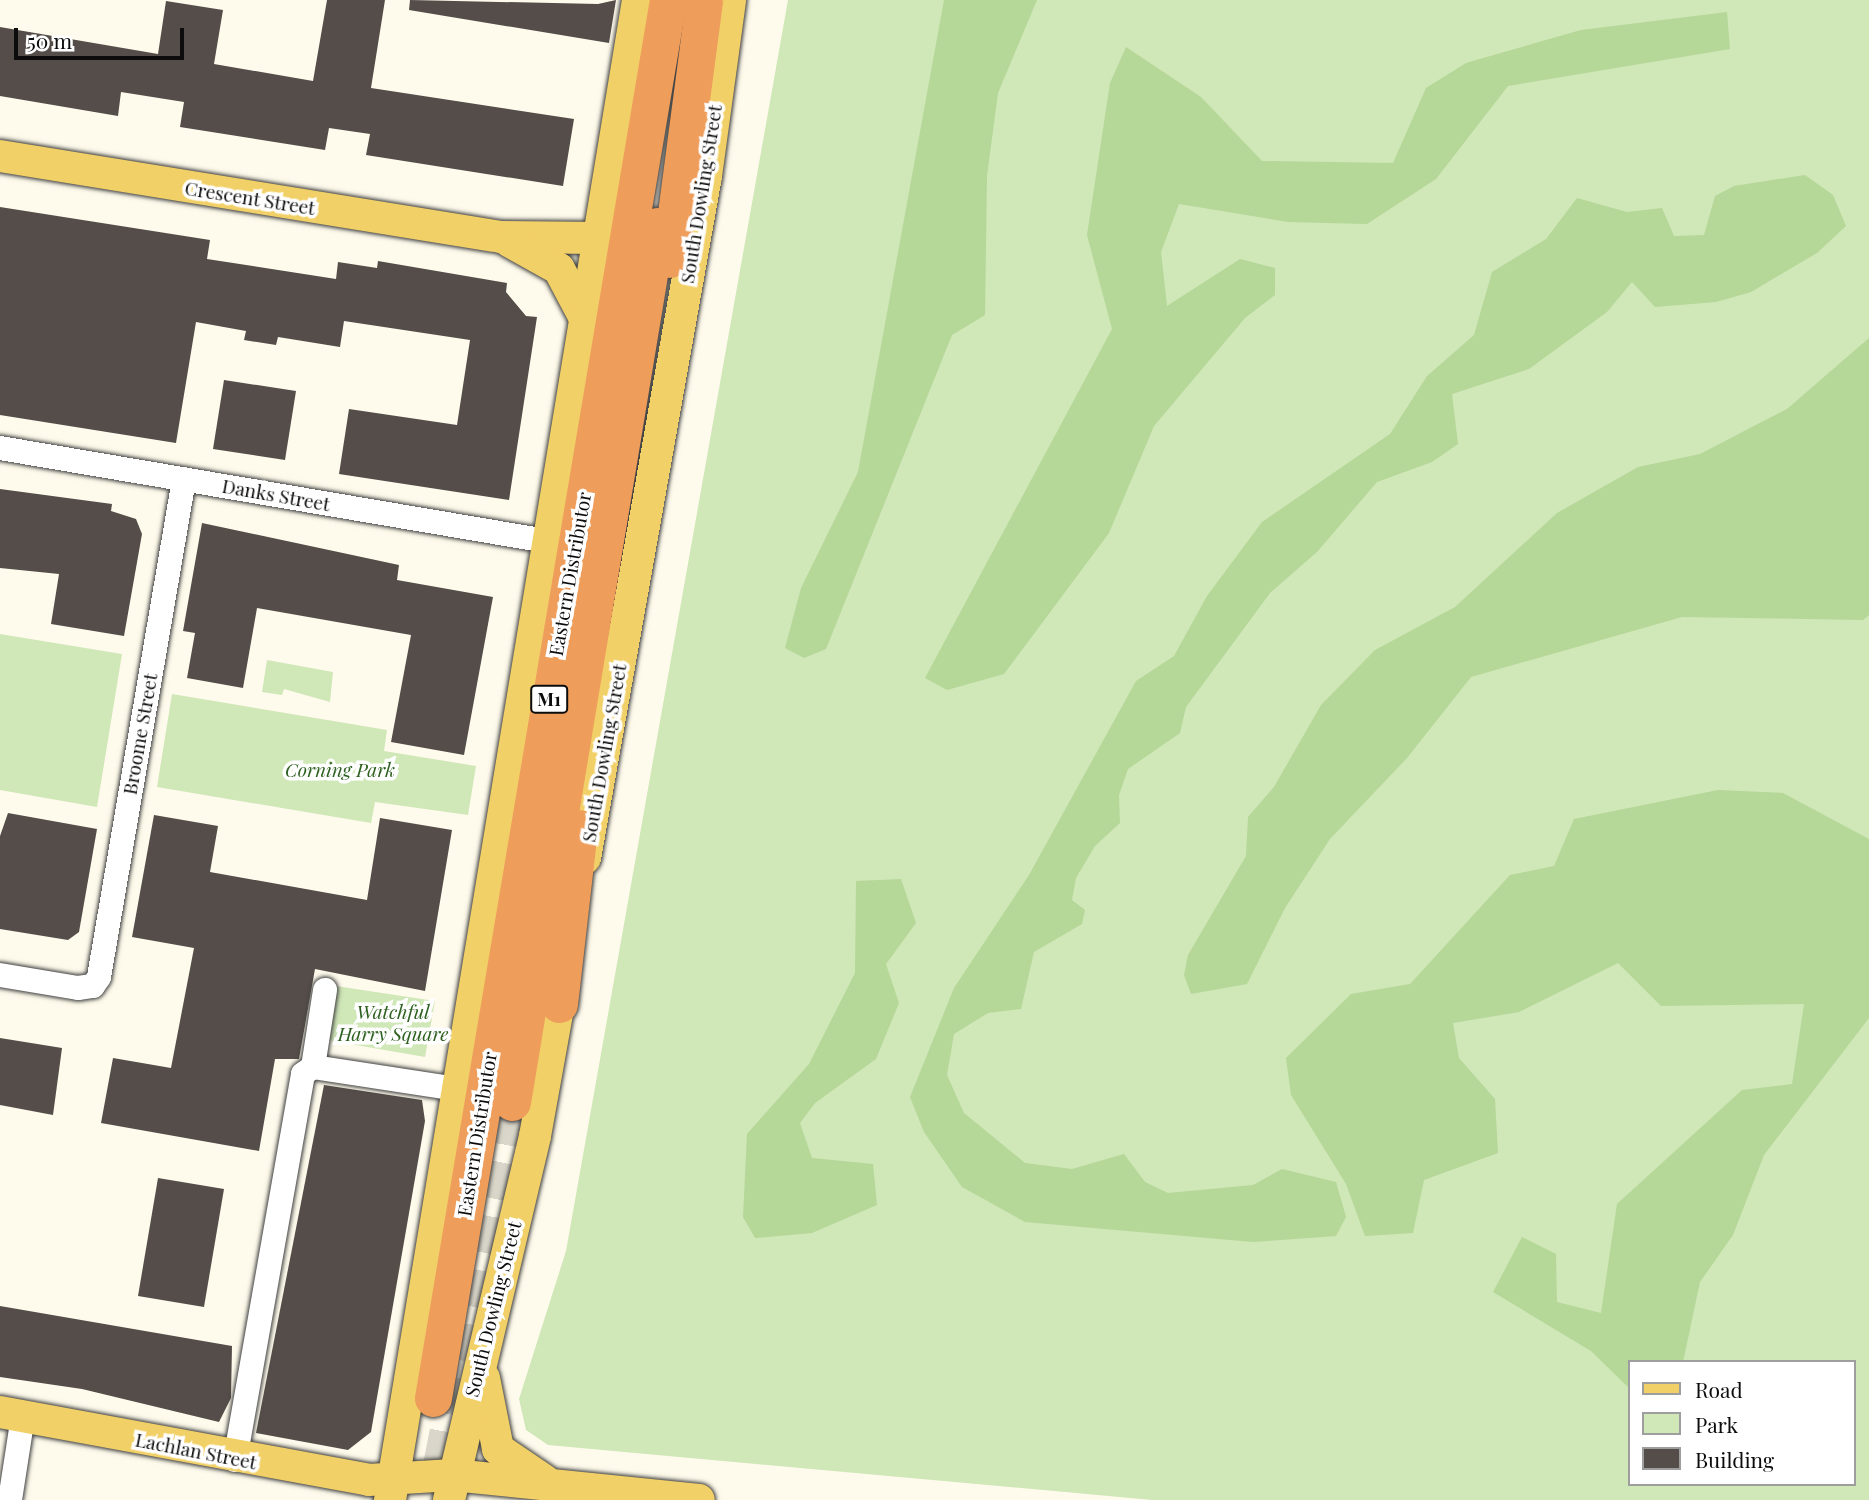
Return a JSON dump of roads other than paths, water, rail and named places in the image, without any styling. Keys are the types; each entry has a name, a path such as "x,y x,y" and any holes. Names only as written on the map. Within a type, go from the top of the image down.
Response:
{"highway":[{"name":"Eastern Distributor","path":"433,1398 667,0"},
{"name":"Eastern Distributor","path":"512,1102 692,0"},
{"path":"559,1004 580,815 687,157 704,0"}],"main road":[{"path":"392,1489 457,1089 552,542 638,0"},
{"name":"South Dowling Street","path":"447,1492 482,1359 559,1004 706,176 730,0"},
{"name":"Crescent Street","path":"0,156 501,237 601,238"},
{"name":"Crescent Street","path":"501,237 559,269 587,321"},
{"path":"482,1359 498,1449 555,1485"},
{"name":"Lachlan Street","path":"11,1414 392,1489 447,1492 555,1485 699,1500"}],"street":[{"name":"Danks Street","path":"0,448 552,542"},
{"name":"Broome Street","path":"0,975 93,986 184,479"},
{"path":"313,1067 325,990"},
{"path":"235,1460 303,1074 313,1067 457,1089"},
{"path":"10,1500 11,1414"}],"tunnel":[{"path":"441,1468 512,1102"}],"park label":[{"name":"Corning Park","path":"340,770"},
{"name":"Watchful Harry Square","path":"393,1023"}]}
